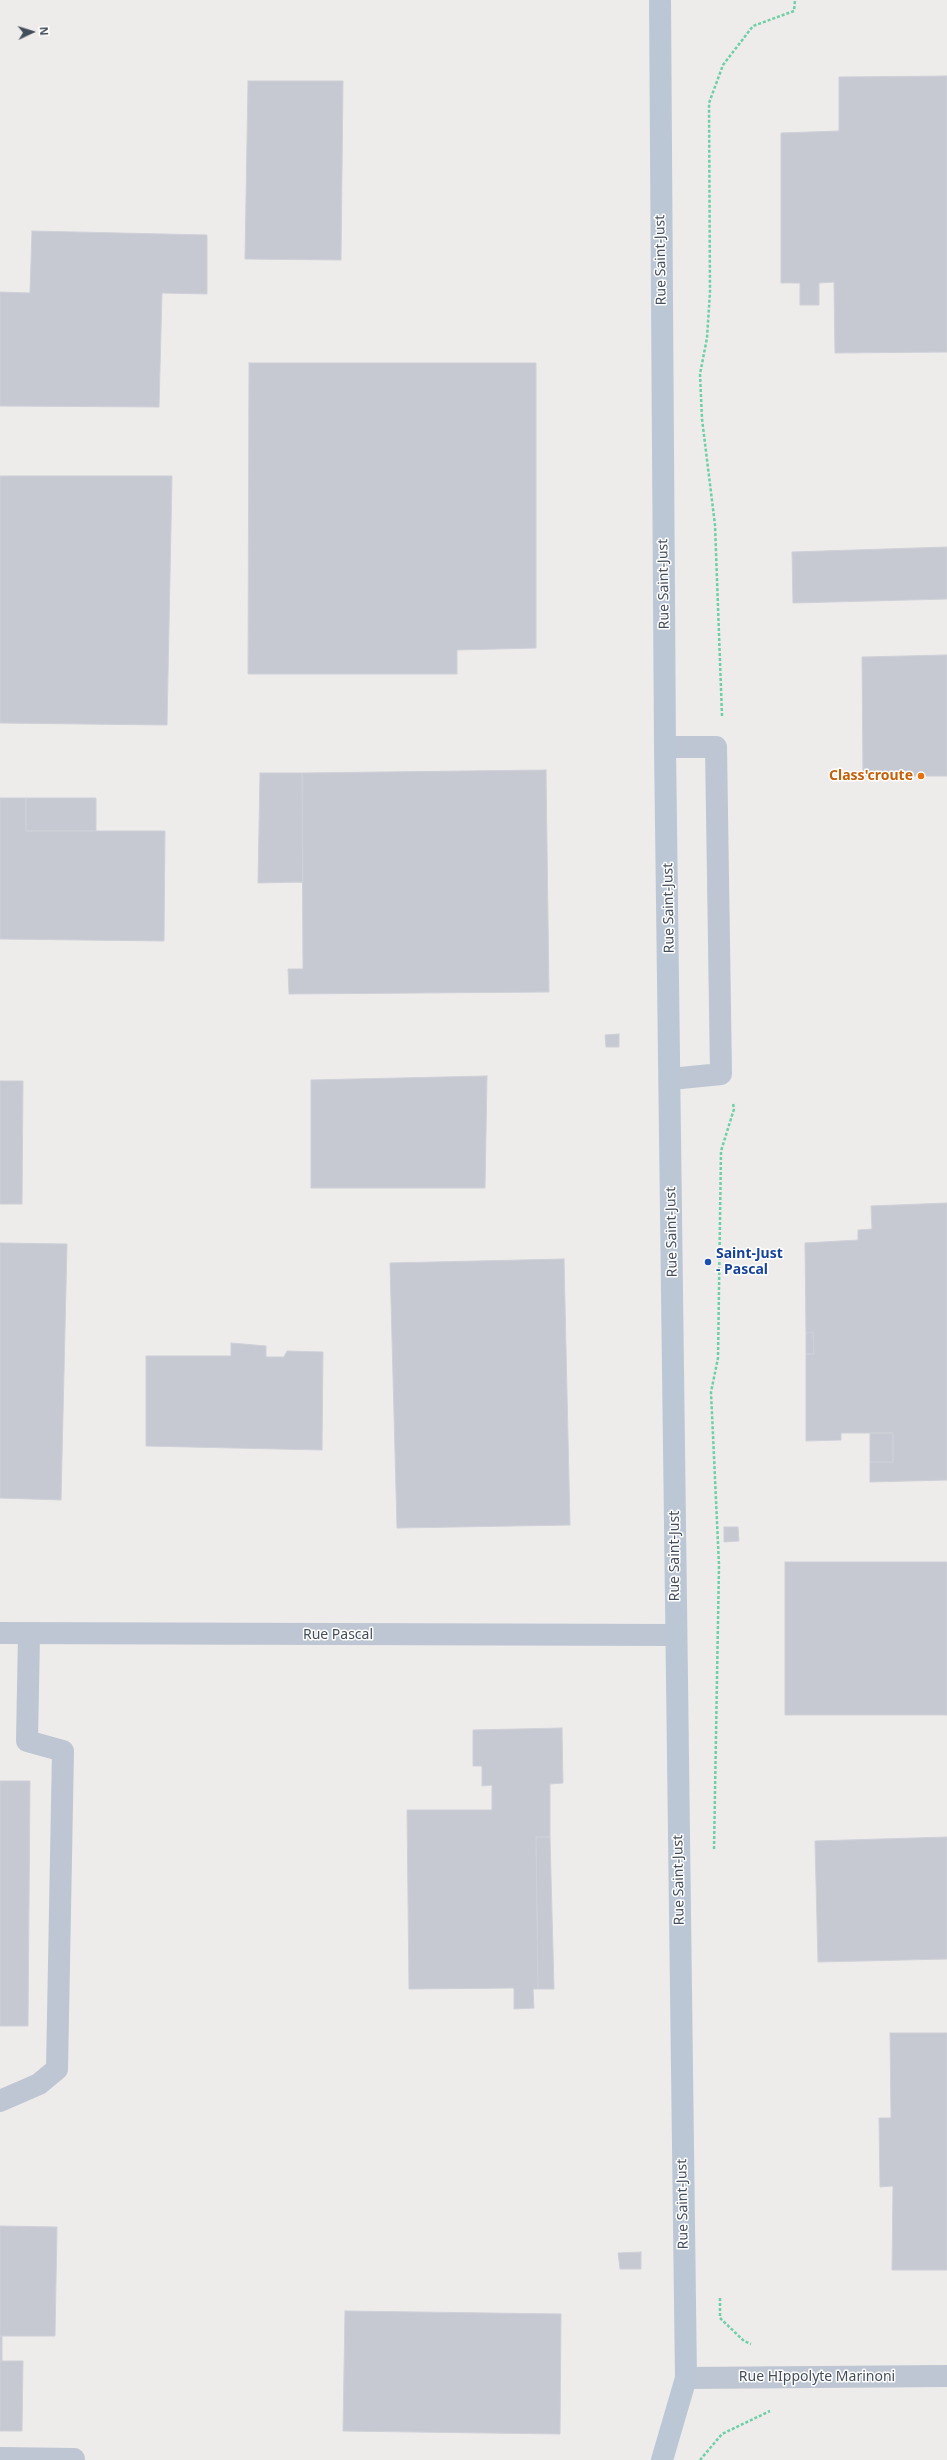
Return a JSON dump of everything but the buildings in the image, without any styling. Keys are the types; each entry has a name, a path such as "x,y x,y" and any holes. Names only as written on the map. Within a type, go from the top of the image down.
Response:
{"street":[{"name":"Rue Saint-Just","path":"660,0 665,747 671,1079 675,1635 686,2378 662,2460"},
{"path":"665,747 716,747 721,1074 671,1079"},
{"name":"Rue Pascal","path":"0,1633 675,1635"},
{"path":"0,2101 39,2084 57,2069 62,1750 28,1741 29,1634"},
{"name":"Rue HIppolyte Marinoni","path":"686,2378 947,2376"},
{"path":"0,2458 74,2459"}],"path":[{"path":"722,724 715,525 702,419 700,374 707,338 710,292 709,103 723,65 752,26 794,11 795,0"},
{"path":"714,1850 719,1565 711,1392 718,1358 721,1151 734,1109 733,1102"},
{"path":"720,2294 720,2318 744,2340 755,2345"},
{"path":"700,2460 722,2434 751,2419 781,2407 781,2378"}],"place":[{"name":"Class'croute","path":"921,776"},
{"name":"Saint-Just - Pascal","path":"708,1262"}]}
